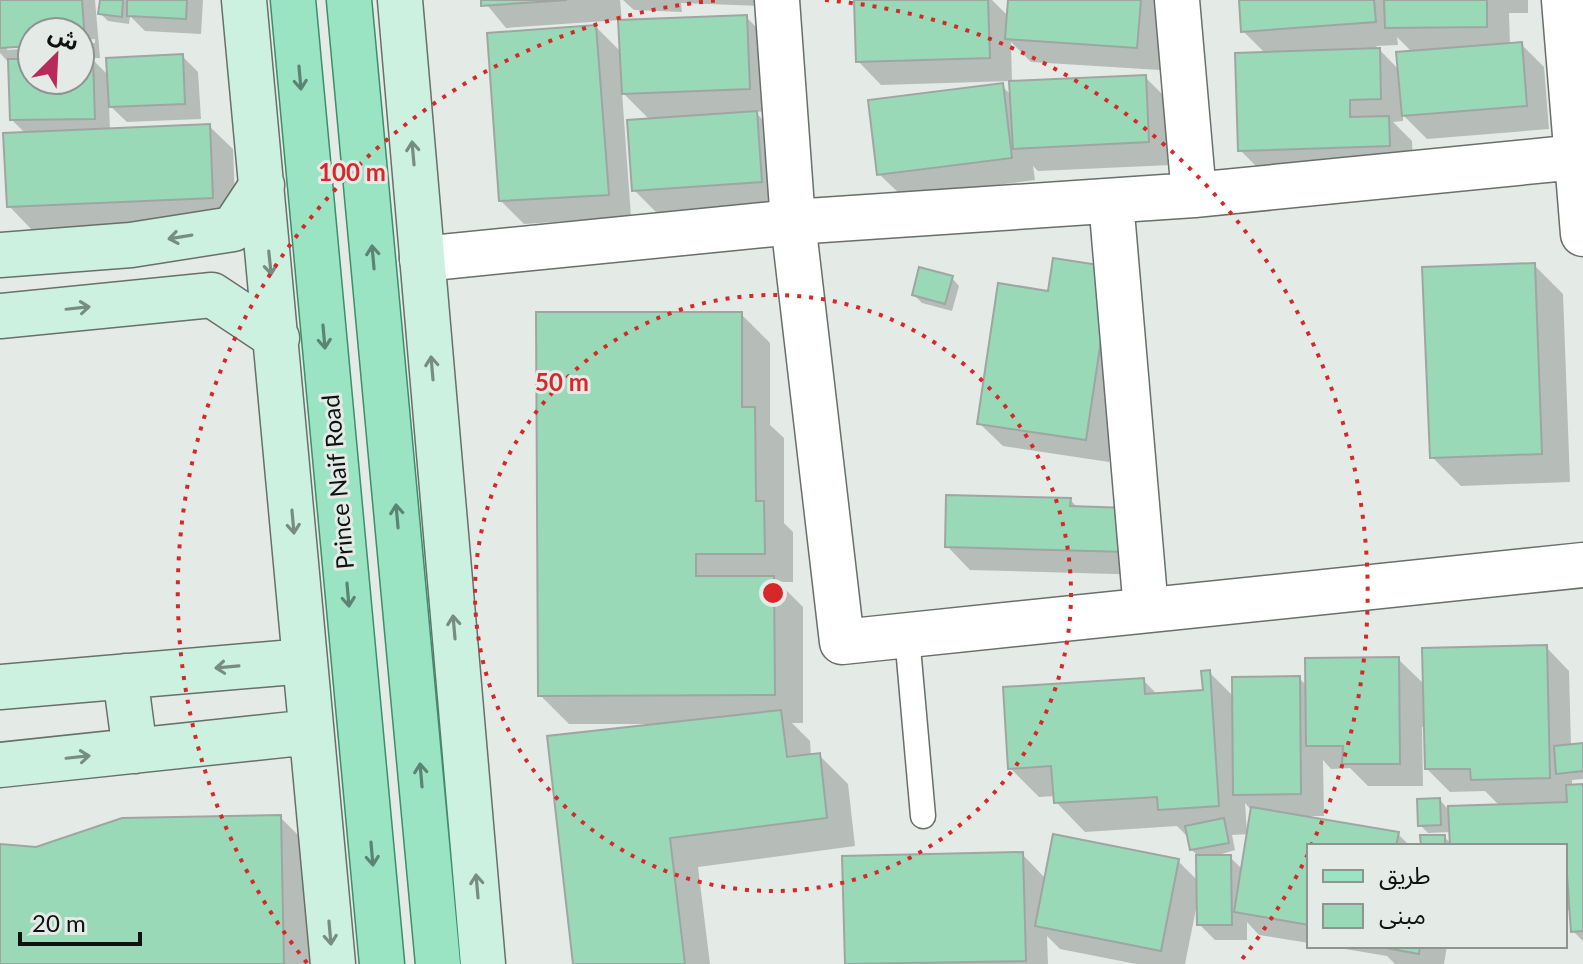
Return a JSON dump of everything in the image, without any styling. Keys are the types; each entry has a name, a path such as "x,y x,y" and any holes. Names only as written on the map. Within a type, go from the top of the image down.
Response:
{"main road":[{"name":"Prince Naif Road","path":"244,0 333,964"},
{"name":"Prince Naif Road","path":"293,0 382,964"},
{"path":"349,0 438,964"},
{"path":"400,0 483,964"},
{"path":"0,255 131,245 233,229 262,185"},
{"path":"0,316 212,295 277,338"},
{"path":"0,687 305,661"},
{"path":"125,676 135,751"},
{"path":"0,765 311,732"}],"street":[{"path":"777,0 793,222 842,642 1583,565"},
{"path":"1177,0 1194,195"},
{"path":"1564,0 1583,234"},
{"path":"422,259 793,222 1194,195 1577,157"},
{"path":"1111,201 1146,610"}],"lane":[{"path":"907,636 923,816"}],"building":[{"path":"0,0 82,0 83,16 16,16 16,47 0,48"},
{"path":"100,0 123,0 122,17 98,14"},
{"path":"127,0 187,0 186,19 127,16"},
{"path":"481,0 567,0 481,6"},
{"path":"854,0 988,0 990,58 856,62"},
{"path":"1008,0 1141,0 1137,48 1005,39"},
{"path":"1239,0 1374,0 1376,22 1241,32"},
{"path":"1384,0 1487,0 1487,27 1385,28"},
{"path":"747,15 750,89 622,94 618,20"},
{"path":"596,25 609,195 499,201 487,33"},
{"path":"1522,42 1527,106 1402,116 1396,52"},
{"path":"1380,48 1381,99 1350,100 1350,117 1389,116 1390,146 1238,151 1235,53"},
{"path":"183,54 185,104 109,107 106,58"},
{"path":"8,59 16,59 16,96 94,96 95,119 10,120"},
{"path":"1146,75 1149,142 1013,149 1009,81"},
{"path":"1003,83 1012,158 877,175 868,100"},
{"path":"757,111 762,182 632,191 627,120"},
{"path":"210,124 213,198 7,207 3,133"},
{"path":"1053,258 1112,267 1086,440 977,424 998,283 1048,291"},
{"path":"1535,263 1542,454 1430,458 1422,267"},
{"path":"919,267 953,276 945,304 912,295"},
{"path":"536,312 742,312 742,407 755,407 756,501 764,501 765,554 696,554 696,576 774,576 775,695 538,696"},
{"path":"946,495 1071,498 1070,506 1128,508 1127,552 945,547"},
{"path":"1547,645 1550,778 1471,780 1470,769 1425,769 1422,648"},
{"path":"1399,657 1400,764 1342,764 1343,746 1306,746 1305,658"},
{"path":"1210,670 1219,806 1158,810 1157,797 1054,803 1051,766 1008,769 1003,687 1144,678 1145,694 1203,690 1201,671"},
{"path":"1300,676 1301,794 1233,795 1232,677"},
{"path":"781,710 787,757 820,753 827,818 670,838 685,964 573,964 547,736"},
{"path":"1583,743 1583,771 1556,774 1554,746"},
{"path":"1583,784 1583,931 1571,932 1567,844 1450,844 1448,806 1567,802 1566,785"},
{"path":"1440,798 1441,825 1418,826 1417,799"},
{"path":"1251,807 1399,832 1396,844 1307,844 1307,925 1234,912"},
{"path":"281,815 284,964 0,964 0,844 36,847 122,818"},
{"path":"1224,818 1229,843 1190,850 1185,826"},
{"path":"1053,834 1179,859 1161,951 1035,926"},
{"path":"1420,835 1445,835 1445,844 1421,844"},
{"path":"1023,852 1026,961 845,964 842,856"},
{"path":"1196,855 1231,855 1232,925 1197,925"},
{"path":"1386,948 1420,948 1419,954"}]}
